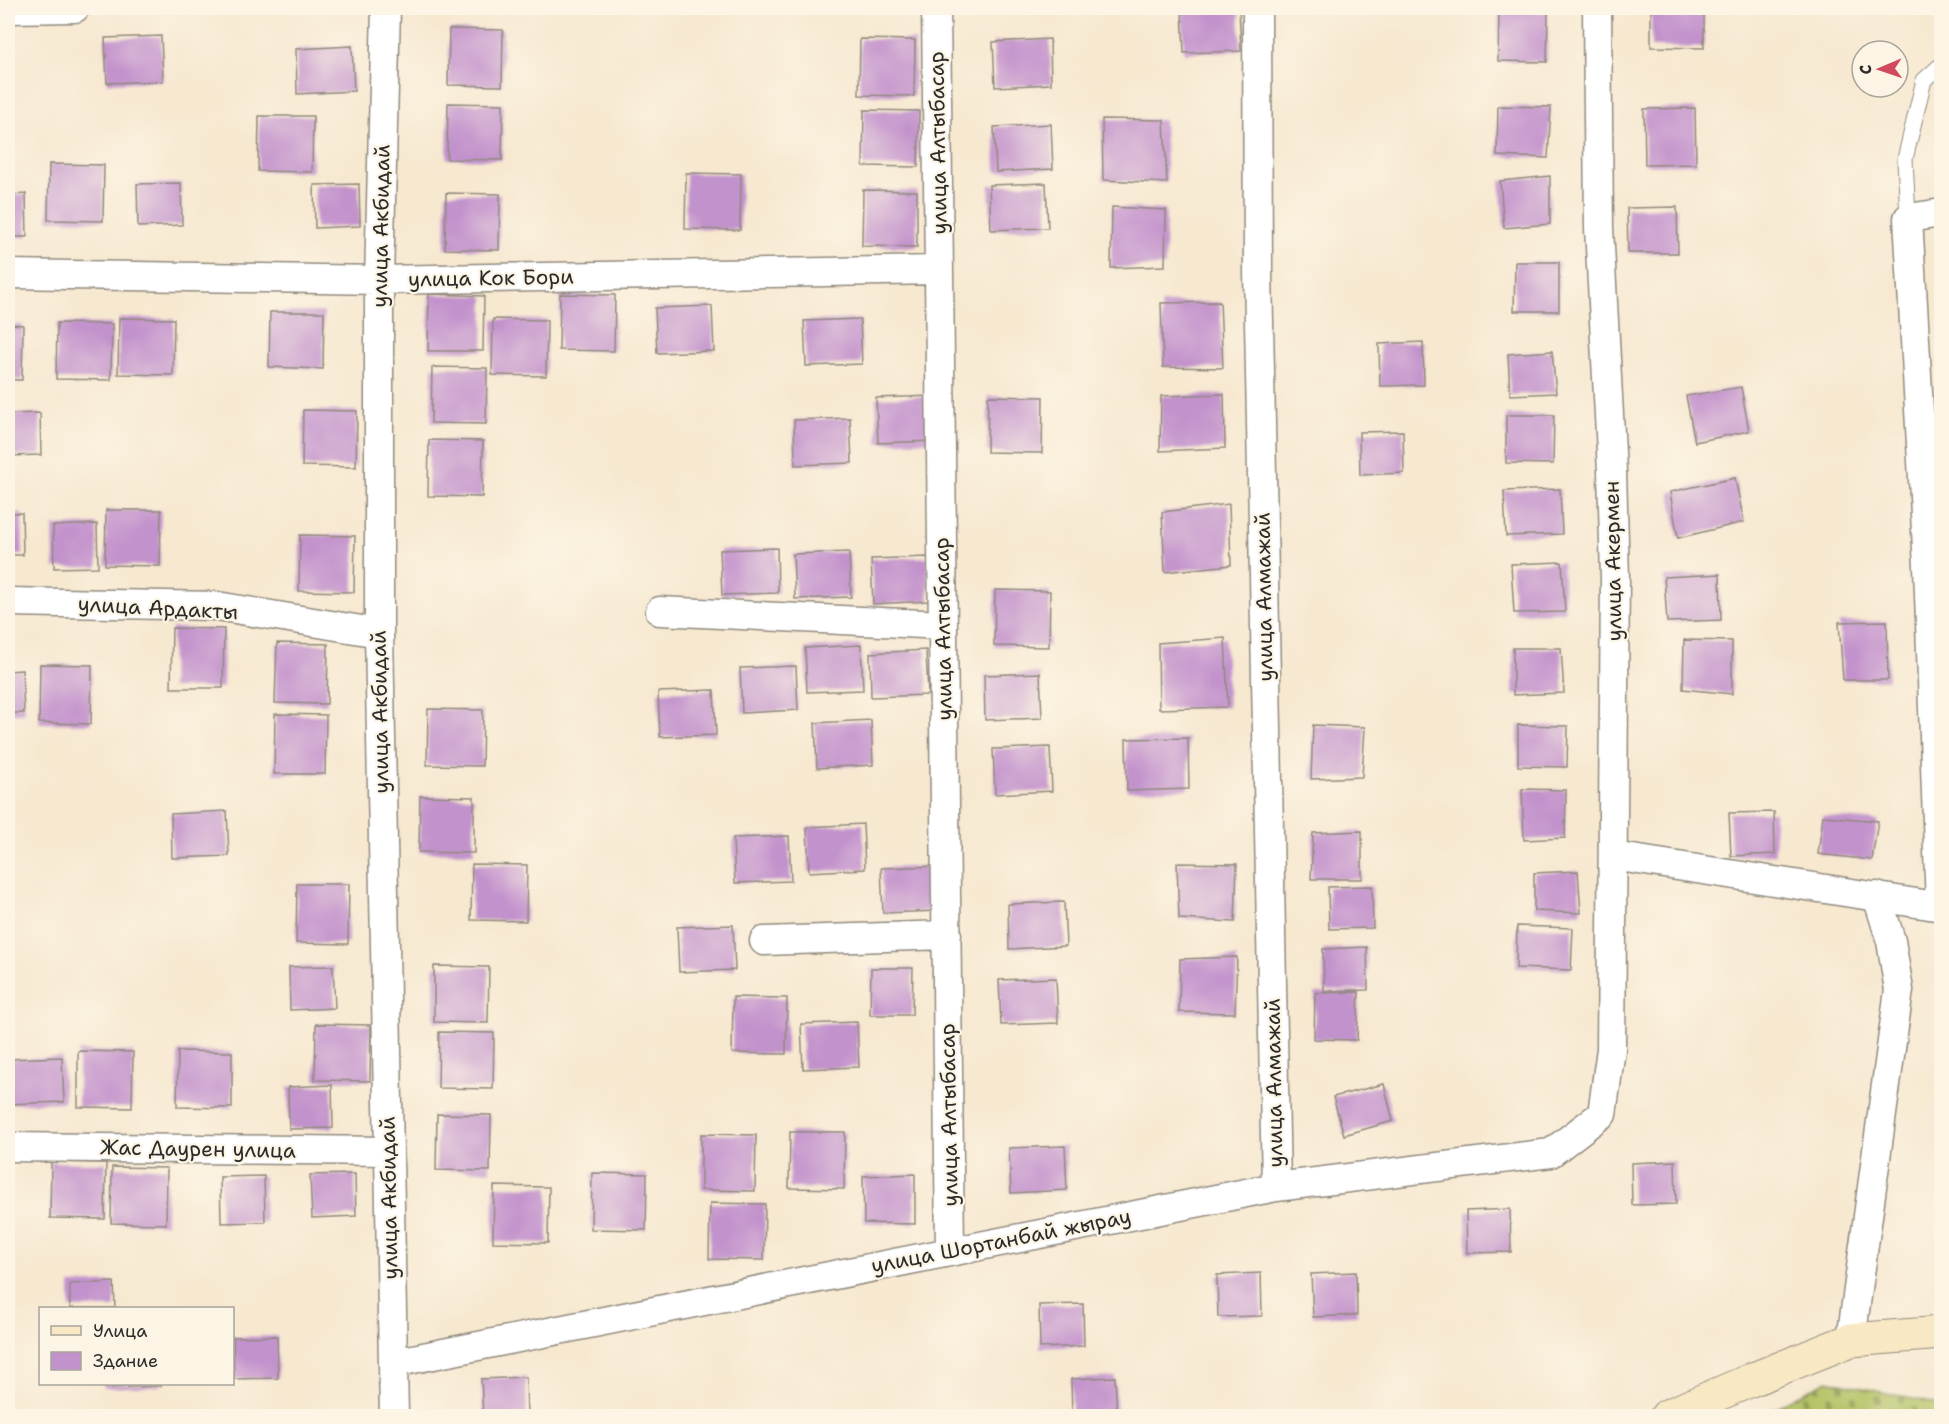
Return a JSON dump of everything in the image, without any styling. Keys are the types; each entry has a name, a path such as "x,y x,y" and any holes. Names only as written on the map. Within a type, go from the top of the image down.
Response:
{"street":[{"path":"8,9 75,8"},
{"name":"улица Акбидай","path":"386,8 379,280 379,633 394,1416"},
{"name":"улица Алтыбасар","path":"936,8 950,1251"},
{"name":"улица Алмажай","path":"1257,8 1258,271 1276,1187"},
{"name":"улица Акермен","path":"1597,8 1599,228 1612,471 1615,578 1611,1049 1602,1114"},
{"path":"1613,856 1941,907 1935,566 1908,218 1941,213"},
{"name":"улица Кок Бори","path":"8,274 379,280 939,270"},
{"name":"улица Ардакты","path":"8,602 217,606 379,633"},
{"path":"660,611 943,625"},
{"path":"1860,1340 1899,990 1891,941 1876,896"},
{"path":"764,941 947,934"},
{"name":"улица Шортанбай жырау","path":"393,1364 1276,1187 1551,1153 1602,1114"},
{"name":"Жас Даурен улица","path":"8,1147 388,1151"},
{"path":"1667,1416 1750,1380 1860,1340 1941,1333"}],"lane":[{"path":"1908,218 1905,159 1924,80 1941,64"}],"green space":[{"path":"1827,1380 1941,1405 1941,1416 1760,1416"}],"building":[{"path":"1239,8 1241,51 1184,53 1182,9"},
{"path":"1651,8 1704,8 1704,48 1651,47"},
{"path":"1499,10 1548,12 1547,62 1498,61"},
{"path":"449,29 503,30 502,86 448,85"},
{"path":"161,36 163,81 107,83 105,38"},
{"path":"860,39 915,40 914,96 859,95"},
{"path":"1050,39 1051,84 995,87 993,42"},
{"path":"352,46 354,91 297,94 296,49"},
{"path":"448,103 503,104 502,160 447,159"},
{"path":"1498,106 1551,107 1548,158 1497,156"},
{"path":"1695,108 1696,164 1645,165 1644,109"},
{"path":"864,110 919,111 918,167 863,166"},
{"path":"259,116 313,116 312,172 258,171"},
{"path":"1102,119 1164,120 1167,183 1103,180"},
{"path":"1051,124 1053,169 996,172 994,127"},
{"path":"49,164 104,165 103,221 48,220"},
{"path":"686,173 741,174 740,230 685,229"},
{"path":"1550,176 1550,224 1504,228 1500,181"},
{"path":"181,183 182,225 138,227 137,184"},
{"path":"1046,183 1048,228 991,230 989,185"},
{"path":"359,184 360,226 315,228 314,185"},
{"path":"863,190 917,191 917,247 862,246"},
{"path":"446,193 500,194 499,250 445,249"},
{"path":"26,194 27,237 8,237 8,195"},
{"path":"1112,207 1166,210 1165,266 1111,268"},
{"path":"1677,207 1678,253 1628,253 1627,208"},
{"path":"1515,262 1559,262 1559,311 1514,311"},
{"path":"429,294 484,296 483,351 428,351"},
{"path":"560,294 615,295 614,351 559,350"},
{"path":"1220,302 1223,368 1163,367 1161,303"},
{"path":"712,306 714,351 657,353 655,308"},
{"path":"270,312 324,312 323,369 269,367"},
{"path":"119,318 174,319 173,375 118,374"},
{"path":"493,319 547,320 546,376 492,375"},
{"path":"860,319 862,364 806,366 804,321"},
{"path":"57,323 112,324 111,380 56,379"},
{"path":"8,324 23,325 22,380 8,380"},
{"path":"1423,342 1424,385 1380,386 1379,344"},
{"path":"1552,351 1556,393 1510,395 1508,354"},
{"path":"432,367 487,368 486,424 431,423"},
{"path":"1741,387 1749,431 1695,442 1686,396"},
{"path":"1224,394 1225,448 1160,451 1161,396"},
{"path":"933,396 934,441 878,443 876,398"},
{"path":"988,396 1043,397 1042,453 987,452"},
{"path":"303,410 357,411 356,467 302,466"},
{"path":"40,413 41,455 8,456 8,414"},
{"path":"1506,415 1554,415 1553,464 1506,463"},
{"path":"850,418 852,463 795,465 794,420"},
{"path":"1403,431 1404,473 1360,475 1359,432"},
{"path":"429,440 483,441 482,497 428,496"},
{"path":"1735,478 1744,522 1678,538 1670,492"},
{"path":"1560,489 1562,534 1506,536 1504,491"},
{"path":"1229,504 1231,565 1165,572 1162,512"},
{"path":"106,510 161,510 160,566 105,565"},
{"path":"8,513 22,513 23,555 8,555"},
{"path":"97,524 98,567 54,568 53,526"},
{"path":"300,535 355,536 354,592 299,591"},
{"path":"777,548 778,593 722,595 720,550"},
{"path":"849,552 851,597 795,599 793,554"},
{"path":"928,557 929,601 873,604 871,559"},
{"path":"1562,562 1565,612 1514,613 1511,564"},
{"path":"1720,574 1721,620 1667,622 1664,577"},
{"path":"995,590 1050,591 1049,647 994,646"},
{"path":"1887,621 1888,680 1843,680 1839,622"},
{"path":"172,628 224,629 223,688 171,688"},
{"path":"1225,638 1228,707 1159,709 1158,643"},
{"path":"1684,640 1732,641 1732,694 1683,689"},
{"path":"277,643 328,644 327,704 275,703"},
{"path":"861,645 863,690 807,692 805,648"},
{"path":"1513,648 1561,648 1564,693 1513,695"},
{"path":"926,650 928,695 871,697 870,653"},
{"path":"40,664 92,665 91,724 39,723"},
{"path":"796,666 798,710 742,713 740,668"},
{"path":"22,670 24,713 8,713 8,671"},
{"path":"1040,673 1042,718 985,720 984,675"},
{"path":"714,690 716,735 660,737 658,692"},
{"path":"428,709 483,710 482,766 427,765"},
{"path":"275,714 326,715 325,774 274,774"},
{"path":"871,720 873,765 817,768 815,723"},
{"path":"1313,725 1365,727 1362,777 1311,779"},
{"path":"1518,725 1568,726 1567,767 1518,766"},
{"path":"1188,738 1189,789 1127,791 1126,739"},
{"path":"1050,747 1052,791 995,794 993,749"},
{"path":"1522,789 1566,790 1565,838 1524,840"},
{"path":"420,796 474,797 474,853 419,852"},
{"path":"227,811 229,856 172,858 171,814"},
{"path":"1774,812 1775,854 1731,856 1729,813"},
{"path":"1823,816 1878,821 1872,860 1818,854"},
{"path":"863,824 865,869 809,872 807,827"},
{"path":"1362,831 1362,879 1311,879 1313,833"},
{"path":"789,836 791,881 735,883 733,838"},
{"path":"1177,863 1237,864 1235,922 1179,919"},
{"path":"472,864 527,865 526,921 471,920"},
{"path":"938,866 939,911 883,913 881,868"},
{"path":"1578,871 1581,913 1534,911 1534,873"},
{"path":"297,884 349,884 348,944 296,943"},
{"path":"1372,886 1373,928 1329,929 1328,887"},
{"path":"1064,902 1066,946 1009,949 1008,904"},
{"path":"733,925 735,970 679,972 677,927"},
{"path":"1517,926 1573,928 1571,970 1516,968"},
{"path":"1367,947 1368,990 1324,991 1323,949"},
{"path":"1237,957 1235,1013 1179,1012 1180,959"},
{"path":"333,966 335,1008 290,1010 289,967"},
{"path":"434,966 489,967 488,1023 434,1022"},
{"path":"871,968 913,968 912,1015 870,1015"},
{"path":"1056,978 1058,1023 1001,1025 999,980"},
{"path":"1359,992 1357,1040 1314,1039 1315,993"},
{"path":"733,997 787,998 786,1054 732,1053"},
{"path":"857,1022 859,1067 803,1069 801,1024"},
{"path":"316,1024 371,1025 370,1081 315,1080"},
{"path":"439,1032 494,1033 493,1089 438,1088"},
{"path":"78,1051 133,1052 132,1108 78,1107"},
{"path":"178,1051 232,1052 232,1108 177,1107"},
{"path":"62,1057 64,1102 8,1104 8,1059"},
{"path":"1384,1084 1393,1121 1344,1135 1333,1097"},
{"path":"332,1085 333,1128 289,1129 288,1087"},
{"path":"437,1114 491,1115 490,1171 436,1170"},
{"path":"790,1132 845,1132 844,1189 789,1188"},
{"path":"701,1134 756,1135 755,1191 701,1190"},
{"path":"1065,1146 1067,1190 1011,1193 1009,1148"},
{"path":"1675,1161 1676,1204 1632,1205 1631,1163"},
{"path":"51,1162 106,1163 105,1219 50,1218"},
{"path":"112,1167 167,1168 166,1224 111,1223"},
{"path":"592,1173 647,1174 646,1230 591,1229"},
{"path":"355,1174 356,1216 312,1218 310,1175"},
{"path":"915,1174 915,1224 864,1223 863,1176"},
{"path":"264,1176 265,1222 221,1223 220,1177"},
{"path":"494,1186 549,1187 548,1243 493,1242"},
{"path":"710,1203 765,1204 764,1260 709,1259"},
{"path":"1510,1209 1511,1252 1467,1253 1466,1211"},
{"path":"1356,1272 1357,1315 1313,1317 1311,1274"},
{"path":"1261,1273 1262,1316 1218,1317 1217,1275"},
{"path":"114,1282 115,1307 70,1307 70,1284"},
{"path":"1083,1304 1084,1346 1040,1348 1039,1305"},
{"path":"277,1336 278,1378 234,1379 234,1337"},
{"path":"526,1377 527,1416 483,1416 481,1379"},
{"path":"1115,1377 1117,1416 1072,1416 1071,1379"},
{"path":"104,1385 161,1386 104,1388"}]}
